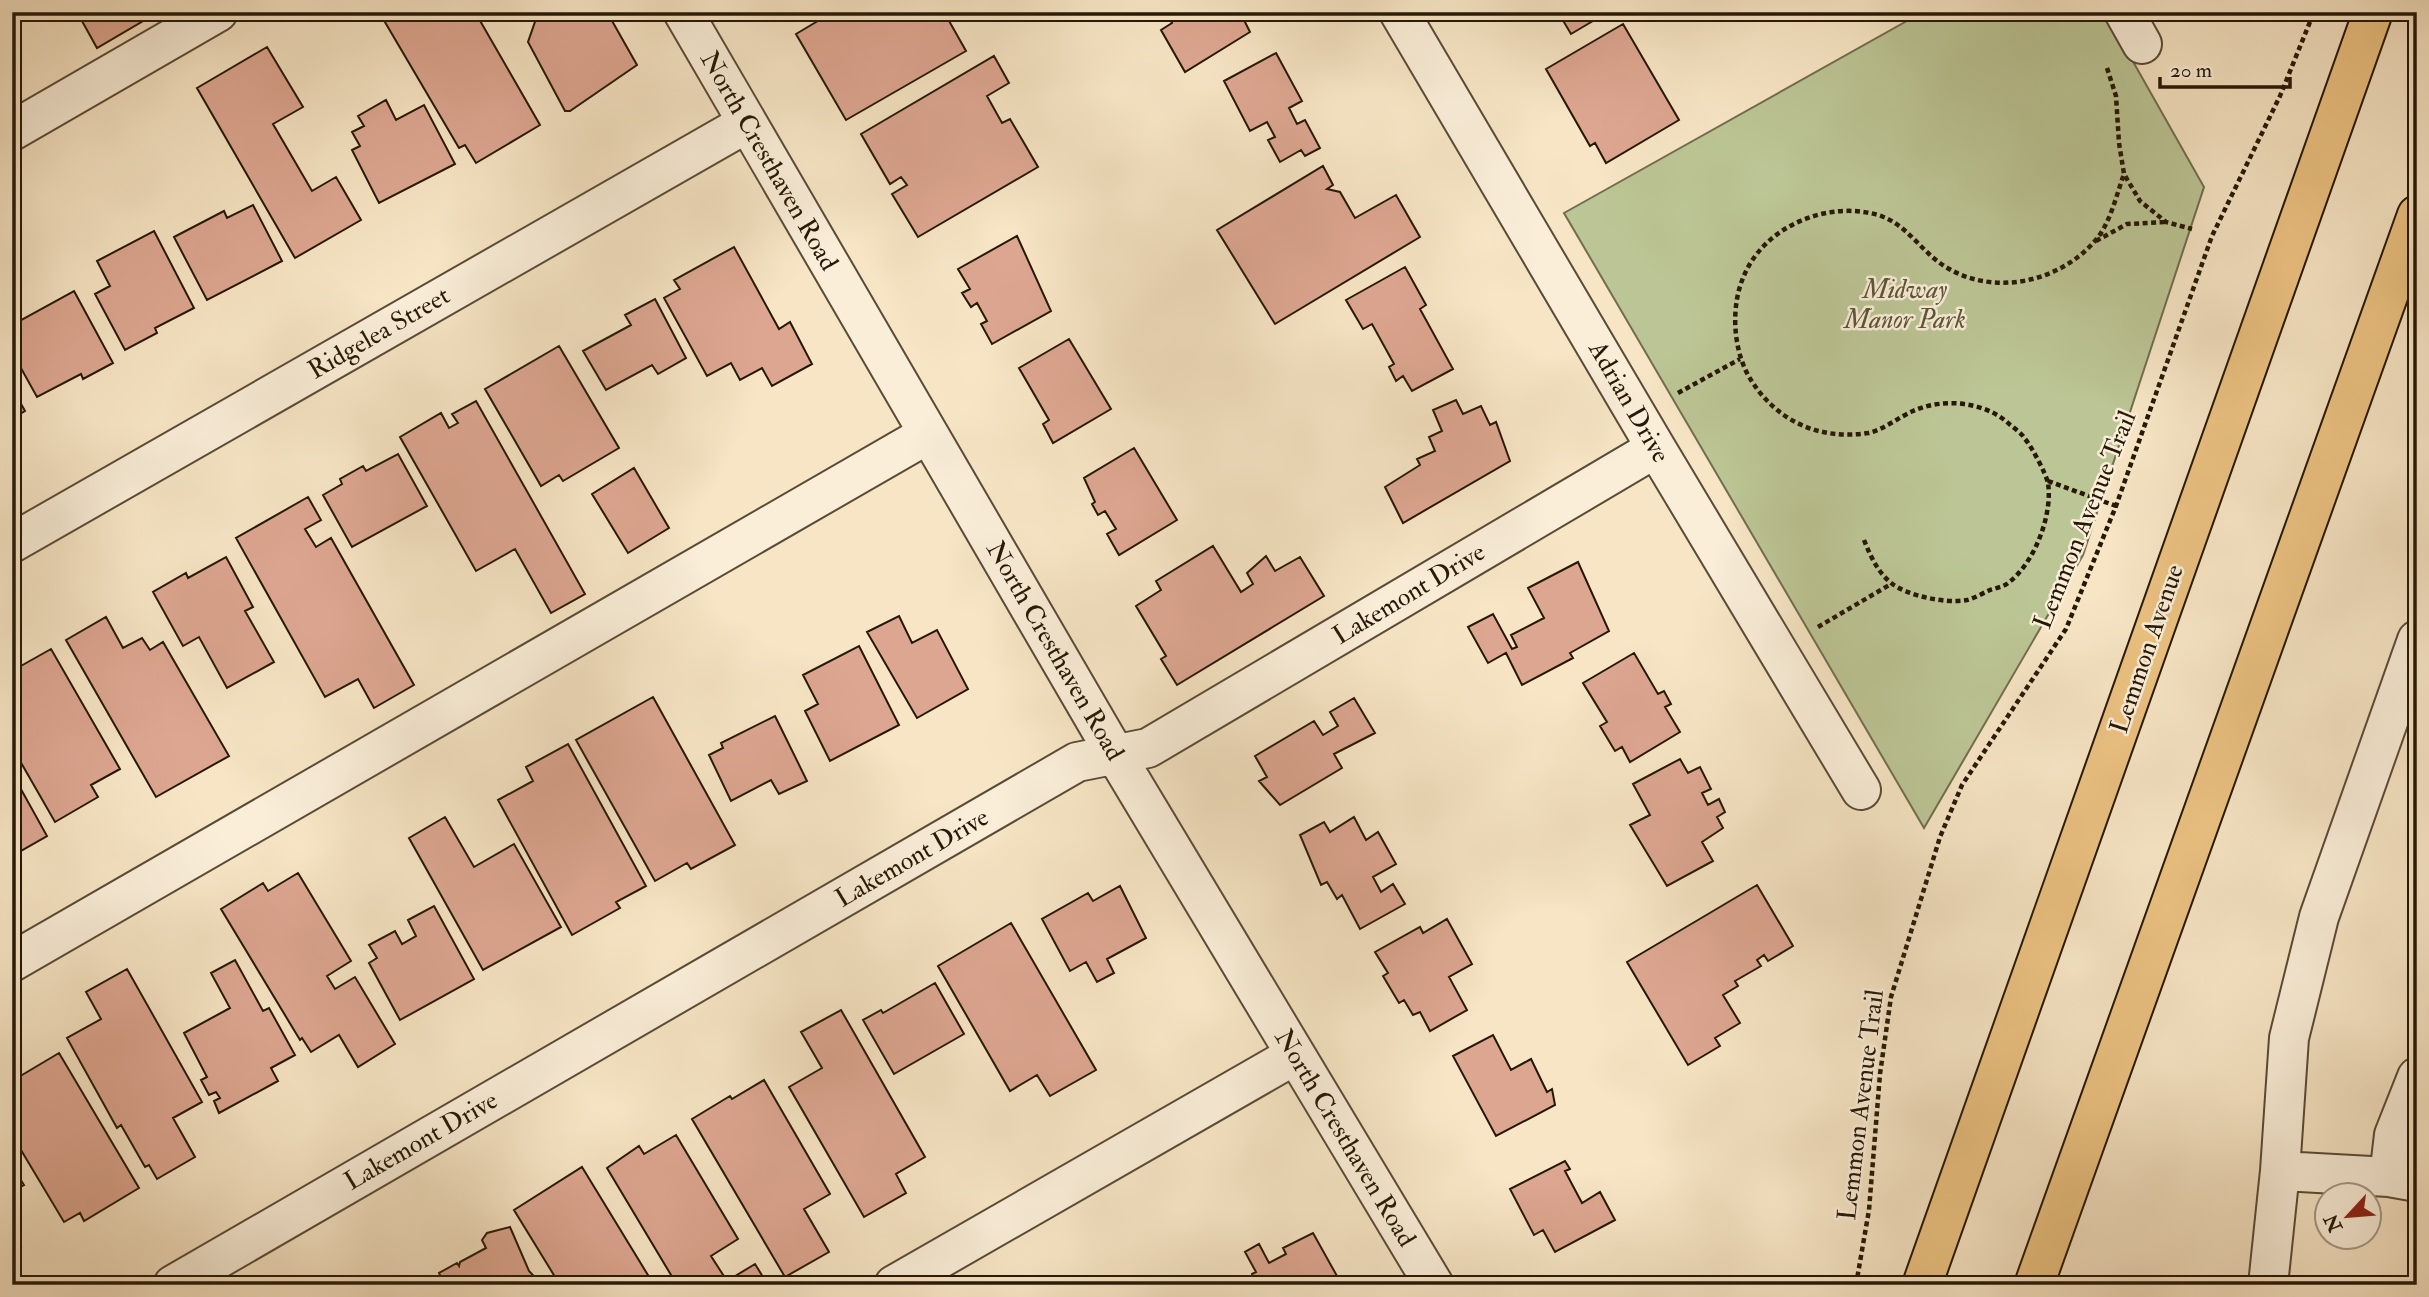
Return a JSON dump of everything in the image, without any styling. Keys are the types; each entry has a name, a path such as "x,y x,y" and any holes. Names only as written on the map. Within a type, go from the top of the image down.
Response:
{"main road":[{"name":"Lemmon Avenue","path":"1922,1285 2373,12"},
{"path":"2034,1285 2417,215"}],"street":[{"path":"12,131 218,12"},
{"name":"North Cresthaven Road","path":"683,12 1115,754 1434,1285"},
{"name":"Adrian Drive","path":"1399,12 1861,790"},
{"name":"Ridgelea Street","path":"12,543 747,123"},
{"path":"12,962 928,434"},
{"name":"Lakemont Drive","path":"173,1285 1077,762 1147,748 1656,448"},
{"path":"2268,1285 2280,1171 2289,1038 2319,917 2417,640"},
{"path":"894,1285 1295,1055"},
{"path":"2280,1171 2403,1180 2394,1135 2417,1077"}],"path":[{"name":"Lemmon Avenue Trail","path":"1856,1285 1869,1210 1880,1074 1891,997 1940,837 1962,785 2066,629 2116,506 2212,236 2280,96 2314,12"},
{"path":"2132,27 2100,46 2116,96 2124,174 2140,201 2166,222"},
{"path":"2095,242 2111,211 2124,174"},
{"path":"1864,540 1873,562 1891,584 1925,599 1967,600 2007,584 2034,552 2048,513 2048,481 2025,438 1995,412 1961,402 1917,409 1871,433 1829,433 1791,422 1759,394 1740,359 1735,313 1743,277 1766,243 1798,221 1836,211 1879,215 1911,233 1937,261 1971,279 2011,282 2036,280 2058,271 2095,242 2127,224 2166,222 2192,229"},
{"path":"1678,393 1740,359"},
{"path":"2048,481 2116,506"},
{"path":"1818,627 1891,584"}],"green space":[{"name":"Midway Manor Park","path":"1923,12 2105,12 2204,187 2083,555 1924,828 1564,213"}],"building":[{"path":"77,12 142,12 140,14 143,21 97,48"},
{"path":"390,12 475,12 540,125 476,163 465,145 459,148 382,17"},
{"path":"547,12 607,12 637,65 570,111 565,111 528,42 536,19"},
{"path":"833,12 928,12 932,18 944,12 966,51 846,120 796,34"},
{"path":"1166,12 1240,12 1250,32 1185,72 1161,30 1172,23"},
{"path":"1558,12 1608,12 1571,34"},
{"path":"1623,24 1679,120 1606,163 1595,143 1590,146 1546,69"},
{"path":"267,47 303,107 273,124 312,191 336,177 361,220 295,258 197,88"},
{"path":"1276,53 1302,101 1289,108 1297,124 1305,120 1320,148 1305,156 1301,150 1280,162 1268,140 1275,137 1267,122 1250,131 1224,81"},
{"path":"994,56 1009,83 987,96 1002,123 1010,119 1038,167 918,237 892,194 907,185 901,177 890,184 861,134"},
{"path":"386,100 396,120 424,105 455,164 379,203 352,150 360,146 352,132 364,126 358,116"},
{"path":"1323,166 1333,185 1327,189 1340,192 1355,218 1396,195 1420,237 1275,324 1217,230"},
{"path":"253,205 282,261 207,300 174,237 224,211 227,218"},
{"path":"154,231 194,308 155,328 157,333 125,350 95,294 110,286 97,261"},
{"path":"1017,236 1051,311 992,344 981,324 987,321 977,303 971,307 962,293 970,289 958,269"},
{"path":"734,247 779,329 790,322 812,364 772,386 762,368 740,380 731,363 707,376 664,298 680,289 674,280"},
{"path":"1405,267 1426,305 1420,309 1453,369 1412,391 1403,376 1396,381 1389,367 1394,364 1372,324 1363,329 1346,300"},
{"path":"74,291 113,363 83,379 81,374 37,397 12,352 12,325"},
{"path":"655,299 686,358 658,374 652,365 606,390 583,351 631,325 625,315"},
{"path":"1069,339 1111,409 1053,443 1043,424 1049,420 1019,368"},
{"path":"559,346 619,448 563,481 559,475 541,486 485,389"},
{"path":"12,388 25,411 12,419"},
{"path":"1456,400 1463,414 1481,406 1490,425 1496,422 1510,461 1403,523 1385,487 1420,465 1417,459 1435,451 1429,437 1442,431 1433,410"},
{"path":"476,401 585,594 551,613 515,549 476,571 400,437 441,413 449,428 458,423 452,414"},
{"path":"1134,448 1177,520 1119,555 1107,534 1116,529 1105,511 1098,515 1084,478"},
{"path":"398,454 427,506 352,547 323,495 342,484 340,479 363,466 366,471"},
{"path":"634,468 669,528 628,553 592,494"},
{"path":"308,497 321,520 305,529 316,547 331,538 414,685 374,708 358,679 325,697 236,538"},
{"path":"1213,546 1241,592 1253,584 1247,573 1266,556 1275,571 1300,557 1324,596 1177,685 1161,659 1166,656 1136,606 1161,590 1156,581"},
{"path":"226,557 253,607 245,611 274,662 227,688 199,637 183,646 153,592 186,573 188,578"},
{"path":"1578,562 1609,631 1570,653 1573,658 1522,685 1506,653 1488,663 1468,627 1493,614 1512,649 1517,647 1511,635 1544,618 1528,588"},
{"path":"899,616 912,643 937,630 968,689 917,718 867,632"},
{"path":"106,617 123,648 142,638 150,650 163,642 229,756 156,797 66,640"},
{"path":"859,646 899,725 830,761 805,711 818,704 803,675"},
{"path":"51,649 120,769 91,785 98,797 55,822 12,747 12,671"},
{"path":"1634,653 1658,694 1664,691 1671,704 1665,707 1680,732 1630,762 1622,747 1615,751 1600,726 1607,722 1583,683"},
{"path":"653,697 735,845 691,869 687,863 655,881 576,740"},
{"path":"1354,698 1375,733 1334,754 1342,768 1280,805 1259,781 1267,777 1255,756 1314,721 1323,735 1338,726 1330,712"},
{"path":"775,716 807,781 779,794 771,780 731,801 709,755 723,748 721,743"},
{"path":"568,744 646,886 616,902 620,908 572,935 498,800 533,781 526,767"},
{"path":"1680,759 1688,773 1700,767 1711,789 1702,793 1708,805 1719,799 1725,812 1717,817 1723,828 1702,842 1713,861 1667,886 1630,825 1650,815 1633,784"},
{"path":"12,773 47,836 12,856"},
{"path":"445,817 474,867 514,844 561,927 483,970 409,838"},
{"path":"1354,817 1366,840 1378,832 1396,864 1373,877 1381,892 1393,884 1405,904 1360,929 1342,895 1337,899 1327,882 1321,885 1300,835 1324,822 1330,832"},
{"path":"298,873 351,961 327,976 335,989 355,977 395,1044 358,1067 339,1035 311,1052 302,1038 300,1040 221,909 263,883 268,891"},
{"path":"1757,885 1793,946 1768,961 1764,955 1757,960 1761,966 1735,981 1738,986 1723,995 1740,1023 1715,1038 1720,1046 1688,1065 1627,962"},
{"path":"1120,886 1146,938 1107,959 1114,973 1097,982 1086,962 1070,971 1042,919 1088,893 1093,901"},
{"path":"434,906 474,979 400,1020 369,963 377,958 369,945 395,931 402,944 416,936 408,920"},
{"path":"1447,919 1472,964 1449,977 1467,1010 1430,1031 1420,1012 1413,1015 1404,1000 1399,1003 1383,976 1388,973 1375,952 1420,927 1423,933"},
{"path":"1011,923 1096,1070 1050,1096 1037,1075 1010,1091 938,966"},
{"path":"235,960 263,1011 269,1008 295,1055 271,1068 278,1081 219,1113 214,1101 220,1098 216,1092 209,1095 201,1080 207,1077 184,1033 230,1008 211,973"},
{"path":"127,969 202,1102 173,1118 195,1157 157,1179 149,1165 145,1167 121,1125 117,1128 67,1038 101,1019 86,992"},
{"path":"935,983 964,1034 894,1074 863,1020 881,1010 883,1013"},
{"path":"841,1010 925,1157 896,1174 906,1193 864,1217 789,1087 822,1068 801,1032"},
{"path":"1493,1035 1511,1070 1531,1059 1547,1092 1552,1089 1555,1105 1496,1136 1453,1056"},
{"path":"59,1053 139,1188 84,1221 80,1213 64,1222 12,1135 12,1081"},
{"path":"764,1080 830,1194 804,1209 829,1252 785,1277 692,1119 730,1096 732,1099"},
{"path":"676,1135 738,1239 711,1256 727,1281 755,1264 768,1285 677,1285 607,1168 639,1146 644,1154"},
{"path":"1565,1161 1570,1169 1565,1171 1582,1203 1600,1192 1615,1220 1555,1252 1543,1230 1534,1235 1510,1189"},
{"path":"12,1166 24,1185 12,1191"},
{"path":"582,1167 654,1285 560,1285 514,1210"},
{"path":"510,1227 529,1271 542,1285 445,1285 439,1273 457,1263 459,1266 460,1262 486,1248 482,1240 487,1233"},
{"path":"12,1232 21,1247 12,1252"},
{"path":"1313,1233 1342,1285 1257,1285 1252,1274 1256,1272 1245,1252 1259,1244 1269,1263 1286,1254 1283,1248"},
{"path":"423,1278 427,1285 412,1285"}]}
